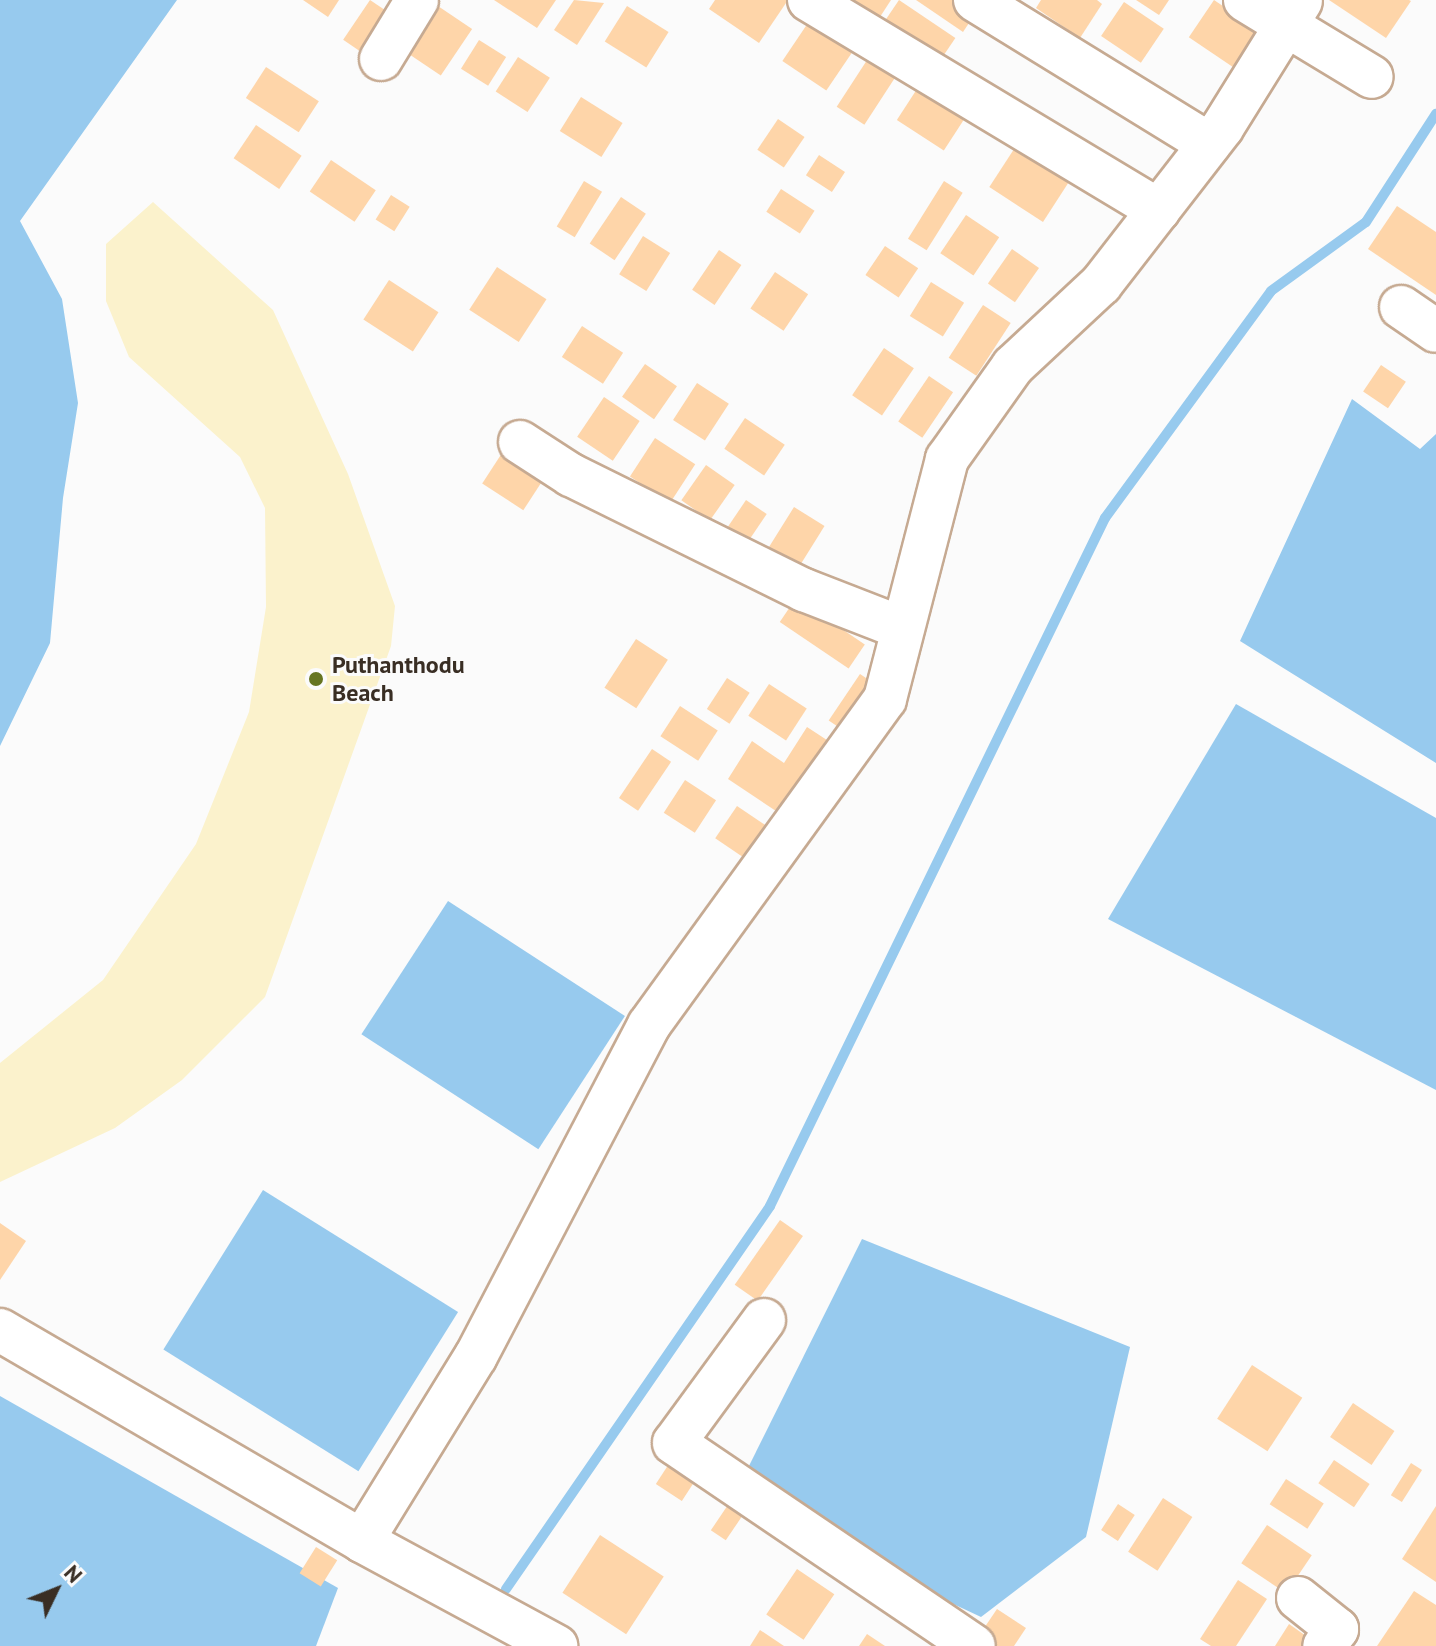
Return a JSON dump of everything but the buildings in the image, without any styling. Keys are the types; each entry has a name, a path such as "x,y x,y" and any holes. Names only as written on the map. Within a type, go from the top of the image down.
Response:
{"street":[{"path":"381,59 417,0"},
{"path":"809,0 1159,210"},
{"path":"975,0 1209,144"},
{"path":"1245,0 1294,12 1372,77"},
{"path":"362,1541 476,1356 649,1025 885,699 947,459 1013,366 1101,284 1159,210 1209,144 1294,12"},
{"path":"1401,307 1436,331"},
{"path":"520,442 571,475 804,590 902,628"},
{"path":"764,1320 674,1443 974,1646"},
{"path":"0,1330 362,1541 556,1646"},
{"path":"1298,1598 1337,1629 1324,1646"}],"sand":[{"name":"Puthanthodu Beach","path":"153,202 273,310 348,474 395,606 391,646 265,997 182,1080 115,1128 0,1182 0,1063 103,980 196,844 249,712 266,607 265,508 240,457 129,357 106,301 106,244"}],"water":[{"path":"0,0 177,0 20,221 62,299 78,403 63,498 50,643 0,746"},
{"path":"1352,399 1420,449 1436,434 1436,763 1240,641"},
{"path":"1236,704 1436,818 1436,1090 1108,919"},
{"path":"448,901 625,1016 538,1149 361,1034"},
{"path":"263,1190 458,1312 358,1471 163,1349"},
{"path":"862,1239 1130,1347 1086,1537 981,1617 732,1500"},
{"path":"0,1396 338,1588 316,1646 0,1646"}],"waterway":[{"path":"506,1589 770,1206 1105,518 1271,291 1366,222 1436,114"}],"place":[{"name":"Puthanthodu Beach","path":"316,679"}]}
